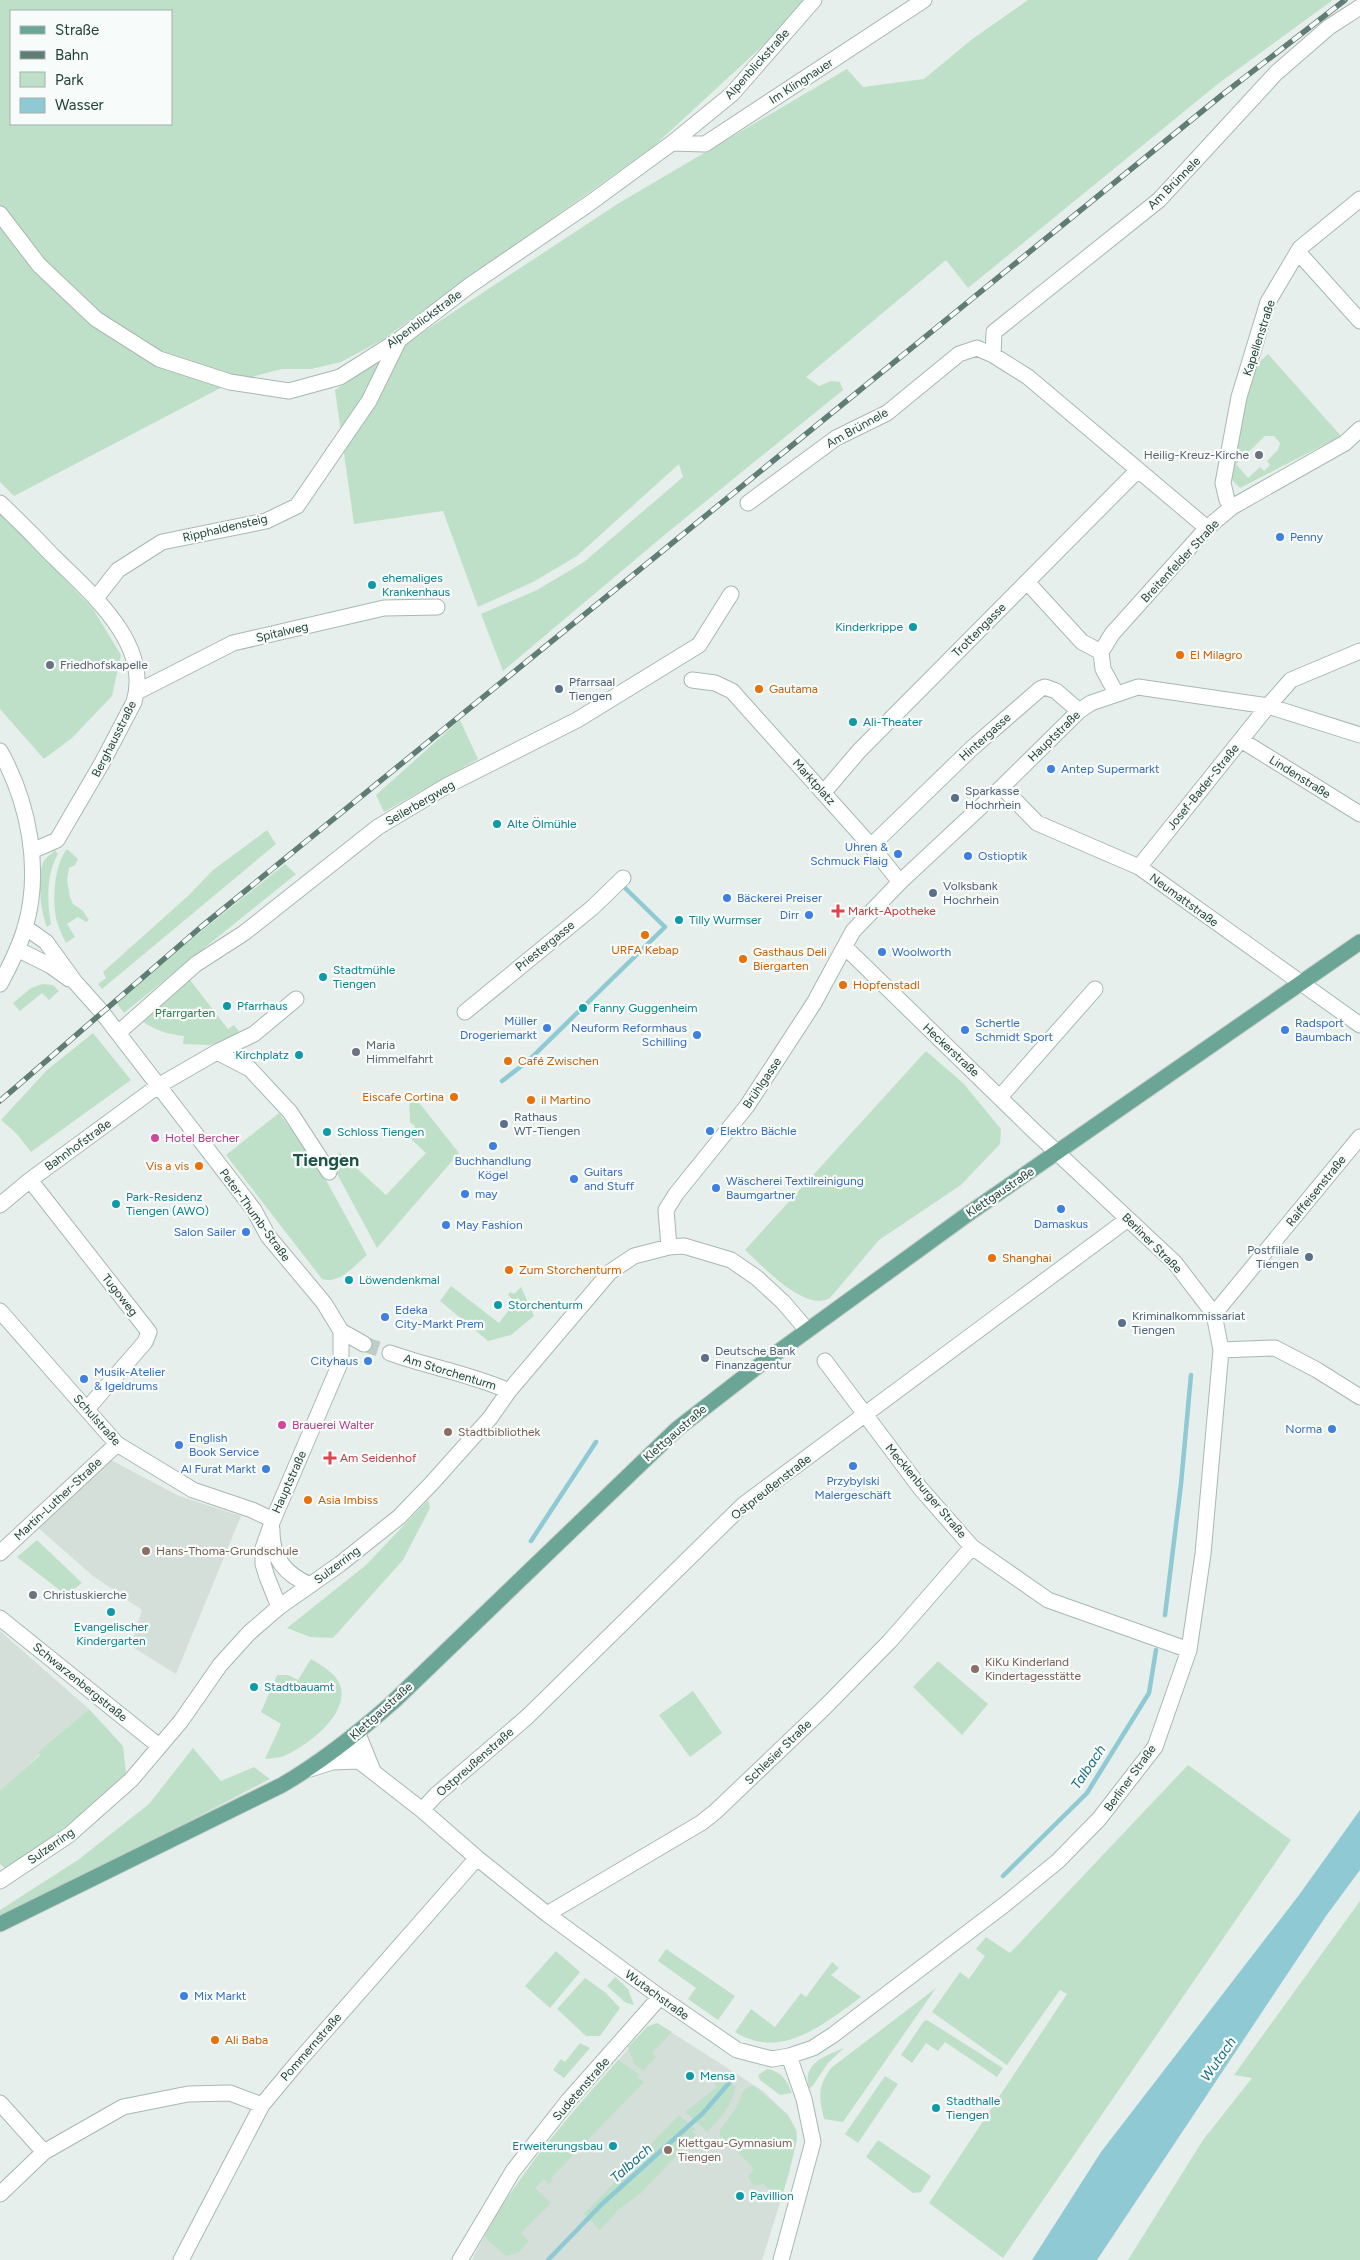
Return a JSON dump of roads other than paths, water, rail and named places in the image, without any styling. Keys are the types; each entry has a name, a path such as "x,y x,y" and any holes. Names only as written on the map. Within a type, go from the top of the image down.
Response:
{"main road":[{"name":"Klettgaustraße","path":"0,1924 196,1828 307,1771 344,1745 393,1702 677,1429 807,1330 968,1214 1058,1152 1092,1126 1360,942"}],"street":[{"name":"Alpenblickstraße","path":"0,214 39,265 96,319 159,359 230,382 289,391 340,377 400,339 469,286 590,203 672,143 732,94 814,0"},
{"name":"Im Klingnauer","path":"672,143 704,144 924,0"},
{"name":"Am Brünnele","path":"993,355 994,332 1160,200 1276,73 1329,28 1360,7"},
{"name":"Kapellenstraße","path":"1232,507 1227,500 1223,483 1239,397 1268,302 1298,252 1360,199"},
{"path":"1298,252 1360,321"},
{"name":"Ripphaldensteig","path":"96,598 118,570 162,542 266,521 297,506 369,401 400,339"},
{"name":"Am Brünnele","path":"748,503 836,438 887,413 959,354 977,348 993,355 1028,377 1207,528"},
{"name":"Breitenfelder Straße","path":"1101,652 1112,634 1207,528 1232,507 1344,443 1360,429"},
{"name":"Trottengasse","path":"824,792 859,750 1028,583 1137,470"},
{"name":"Berghausstraße","path":"0,503 96,598 126,642 134,666 137,692 129,713 57,840 32,851"},
{"path":"1028,583 1082,642 1101,652 1103,669 1116,693"},
{"name":"Seilerbergweg","path":"118,1033 196,964 244,933 378,827 448,786 576,720 699,645 731,594"},
{"name":"Spitalweg","path":"137,692 233,643 384,608 437,607"},
{"name":"Josef-Bader-Straße","path":"1139,867 1291,680 1360,652"},
{"name":"Marktplatz","path":"692,680 715,683 732,691 824,792 900,882"},
{"name":"Hintergasse","path":"871,846 971,749 1040,689 1045,686 1056,691 1079,711"},
{"name":"Hauptstraße","path":"845,947 853,931 900,882 1002,788 1079,711 1091,703 1138,687 1268,706 1360,735"},
{"name":"Lindenstraße","path":"1241,740 1360,814"},
{"path":"0,751 22,808 32,851 33,886 25,927 17,949 0,984"},
{"name":"Neumattstraße","path":"1002,788 1037,823 1139,867 1300,984 1360,1025"},
{"name":"Priestergasse","path":"465,1012 592,908 623,878"},
{"name":"Peter-Thumb-Straße","path":"25,927 46,942 57,955 75,982 118,1033 254,1210 268,1236 324,1303 341,1331"},
{"name":"Heckerstraße","path":"845,947 1058,1152"},
{"name":"Brühlgasse","path":"669,1247 666,1210 676,1194 746,1106 814,1003 845,947"},
{"name":"Peter-Thumb-Straße","path":"17,949 50,966 75,982"},
{"path":"1000,1097 1095,989"},
{"path":"158,1086 217,1052 254,1034 296,999"},
{"path":"217,1052 250,1069 290,1112 329,1172"},
{"name":"Bahnhofstraße","path":"0,1205 30,1180 158,1086"},
{"name":"Raiffeisenstraße","path":"1214,1314 1360,1137"},
{"name":"Berliner Straße","path":"790,2056 813,2048 833,2035 1058,1861 1099,1819 1155,1747 1189,1650 1204,1554 1221,1350 1214,1314 1175,1263 1058,1152"},
{"name":"Tugoweg","path":"30,1180 149,1332 145,1342 87,1409"},
{"name":"Ostpreußenstraße","path":"422,1810 527,1717 744,1506 864,1414 1128,1219"},
{"name":"Sulzerring","path":"0,1881 69,1835 131,1780 181,1721 220,1665 249,1632 399,1517 490,1418 509,1391 610,1272 634,1256 669,1247 684,1246 731,1260 757,1278 783,1302 807,1330"},
{"name":"Schulstraße","path":"0,1311 117,1444 193,1490 252,1510 273,1520"},
{"path":"341,1331 364,1344"},
{"name":"Hauptstraße","path":"277,1609 263,1564 264,1548 273,1520 341,1361 341,1331"},
{"path":"1221,1350 1275,1348 1317,1370 1360,1397"},
{"name":"Am Storchenturm","path":"390,1353 423,1365 490,1382 509,1391"},
{"name":"Mecklenburger Straße","path":"825,1360 921,1489 972,1546 1048,1600 1189,1650"},
{"name":"Martin-Luther-Straße","path":"0,1554 117,1444"},
{"name":"Hauptstraße","path":"273,1520 272,1537 275,1553 296,1579 311,1584"},
{"name":"Schlesier Straße","path":"547,1914 701,1823 715,1812 824,1708 890,1641 972,1546"},
{"name":"Schwarzenbergstraße","path":"0,1618 159,1746"},
{"name":"Wutachstraße","path":"358,1734 373,1771"},
{"name":"Wutachstraße","path":"344,1745 359,1761 422,1810 477,1858 547,1914 660,1998 736,2050 772,2059 790,2056"},
{"path":"307,1771 332,1762 359,1761"},
{"name":"Pommernstraße","path":"181,2260 262,2105 296,2062 477,1858"},
{"name":"Sudetenstraße","path":"460,2260 513,2171 568,2101 660,1998"},
{"path":"781,2260 813,2142 804,2099 790,2056"},
{"path":"0,2194 44,2152 123,2107 188,2094 230,2093 262,2105"},
{"path":"0,2103 44,2152"}],"water":[{"name":"Wutach","path":"1360,1810 1360,1870 1326,1916 1097,2260 1032,2260 1101,2152 1299,1895"}],"waterway":[{"path":"502,1081 528,1061 665,927 624,887"},
{"name":"Talbach","path":"1165,1615 1181,1484 1191,1375"},
{"path":"531,1541 596,1442"},
{"name":"Talbach","path":"1003,1876 1087,1793 1149,1693 1156,1650"},
{"name":"Talbach","path":"548,2260 602,2204 703,2113 729,2083"}],"tunnel":[{"path":"364,1344 390,1353"}],"railway":[{"path":"0,1101 201,927 1222,95 1345,0"}],"place":[{"name":"Heilig-Kreuz-Kirche","path":"1259,455"},
{"name":"Penny","path":"1280,537"},
{"name":"ehemaliges Krankenhaus","path":"372,585"},
{"name":"Kinderkrippe","path":"913,627"},
{"name":"El Milagro","path":"1180,655"},
{"name":"Friedhofskapelle","path":"50,665"},
{"name":"Pfarrsaal Tiengen","path":"559,689"},
{"name":"Gautama","path":"759,689"},
{"name":"Ali-Theater","path":"853,722"},
{"name":"Antep Supermarkt","path":"1051,769"},
{"name":"Sparkasse Hochrhein","path":"955,798"},
{"name":"Alte Ölmühle","path":"497,824"},
{"name":"Uhren & Schmuck Flaig","path":"898,854"},
{"name":"Ostioptik","path":"968,856"},
{"name":"Volksbank Hochrhein","path":"933,893"},
{"name":"Bäckerei Preiser","path":"727,898"},
{"name":"Markt-Apotheke","path":"838,911"},
{"name":"Dirr","path":"809,915"},
{"name":"Tilly Wurmser","path":"679,920"},
{"name":"URFA Kebap","path":"645,935"},
{"name":"Woolworth","path":"882,952"},
{"name":"Gasthaus Deli Biergarten","path":"743,959"},
{"name":"Stadtmühle Tiengen","path":"323,977"},
{"name":"Hopfenstadl","path":"843,985"},
{"name":"Pfarrhaus","path":"227,1006"},
{"name":"Fanny Guggenheim","path":"583,1008"},
{"name":"Müller Drogeriemarkt","path":"547,1028"},
{"name":"Schertle Schmidt Sport","path":"965,1030"},
{"name":"Radsport Baumbach","path":"1285,1030"},
{"name":"Neuform Reformhaus Schilling","path":"697,1035"},
{"name":"Maria Himmelfahrt","path":"356,1052"},
{"name":"Kirchplatz","path":"299,1055"},
{"name":"Café Zwischen","path":"508,1061"},
{"name":"Eiscafe Cortina","path":"454,1097"},
{"name":"il Martino","path":"531,1100"},
{"name":"Rathaus WT-Tiengen","path":"504,1124"},
{"name":"Elektro Bächle","path":"710,1131"},
{"name":"Schloss Tiengen","path":"327,1132"},
{"name":"Hotel Bercher","path":"155,1138"},
{"name":"Buchhandlung Kögel","path":"493,1146"},
{"name":"Vis a vis","path":"199,1166"},
{"name":"Guitars and Stuff","path":"574,1179"},
{"name":"Wäscherei Textilreinigung Baumgartner","path":"716,1188"},
{"name":"may","path":"465,1194"},
{"name":"Park-Residenz Tiengen (AWO)","path":"116,1204"},
{"name":"Damaskus","path":"1061,1209"},
{"name":"May Fashion","path":"446,1225"},
{"name":"Salon Sailer","path":"246,1232"},
{"name":"Postfiliale Tiengen","path":"1309,1257"},
{"name":"Shanghai","path":"992,1258"},
{"name":"Zum Storchenturm","path":"509,1270"},
{"name":"Löwendenkmal","path":"349,1280"},
{"name":"Storchenturm","path":"498,1305"},
{"name":"Edeka City-Markt Prem","path":"385,1317"},
{"name":"Kriminalkommissariat Tiengen","path":"1122,1323"},
{"name":"Deutsche Bank Finanzagentur","path":"705,1358"},
{"name":"Cityhaus","path":"368,1361"},
{"name":"Musik-Atelier & Igeldrums","path":"84,1379"},
{"name":"Brauerei Walter","path":"282,1425"},
{"name":"Norma","path":"1332,1429"},
{"name":"Stadtbibliothek","path":"448,1432"},
{"name":"English Book Service","path":"179,1445"},
{"name":"Am Seidenhof","path":"330,1458"},
{"name":"Przybylski Malergeschäft","path":"853,1466"},
{"name":"Al Furat Markt","path":"266,1469"},
{"name":"Asia Imbiss","path":"308,1500"},
{"name":"Hans-Thoma-Grundschule","path":"146,1551"},
{"name":"Christuskierche","path":"33,1595"},
{"name":"Evangelischer Kindergarten","path":"111,1612"},
{"name":"KiKu Kinderland Kindertagesstätte","path":"975,1669"},
{"name":"Stadtbauamt","path":"254,1687"},
{"name":"Mix Markt","path":"184,1996"},
{"name":"Ali Baba","path":"215,2040"},
{"name":"Mensa","path":"690,2076"},
{"name":"Stadthalle Tiengen","path":"936,2108"},
{"name":"Erweiterungsbau","path":"613,2146"},
{"name":"Klettgau-Gymnasium Tiengen","path":"668,2150"},
{"name":"Pavillion","path":"740,2196"}],"district":[{"name":"Tiengen","path":"326,1160"}],"park label":[{"name":"Pfarrgarten","path":"185,1013"}]}
